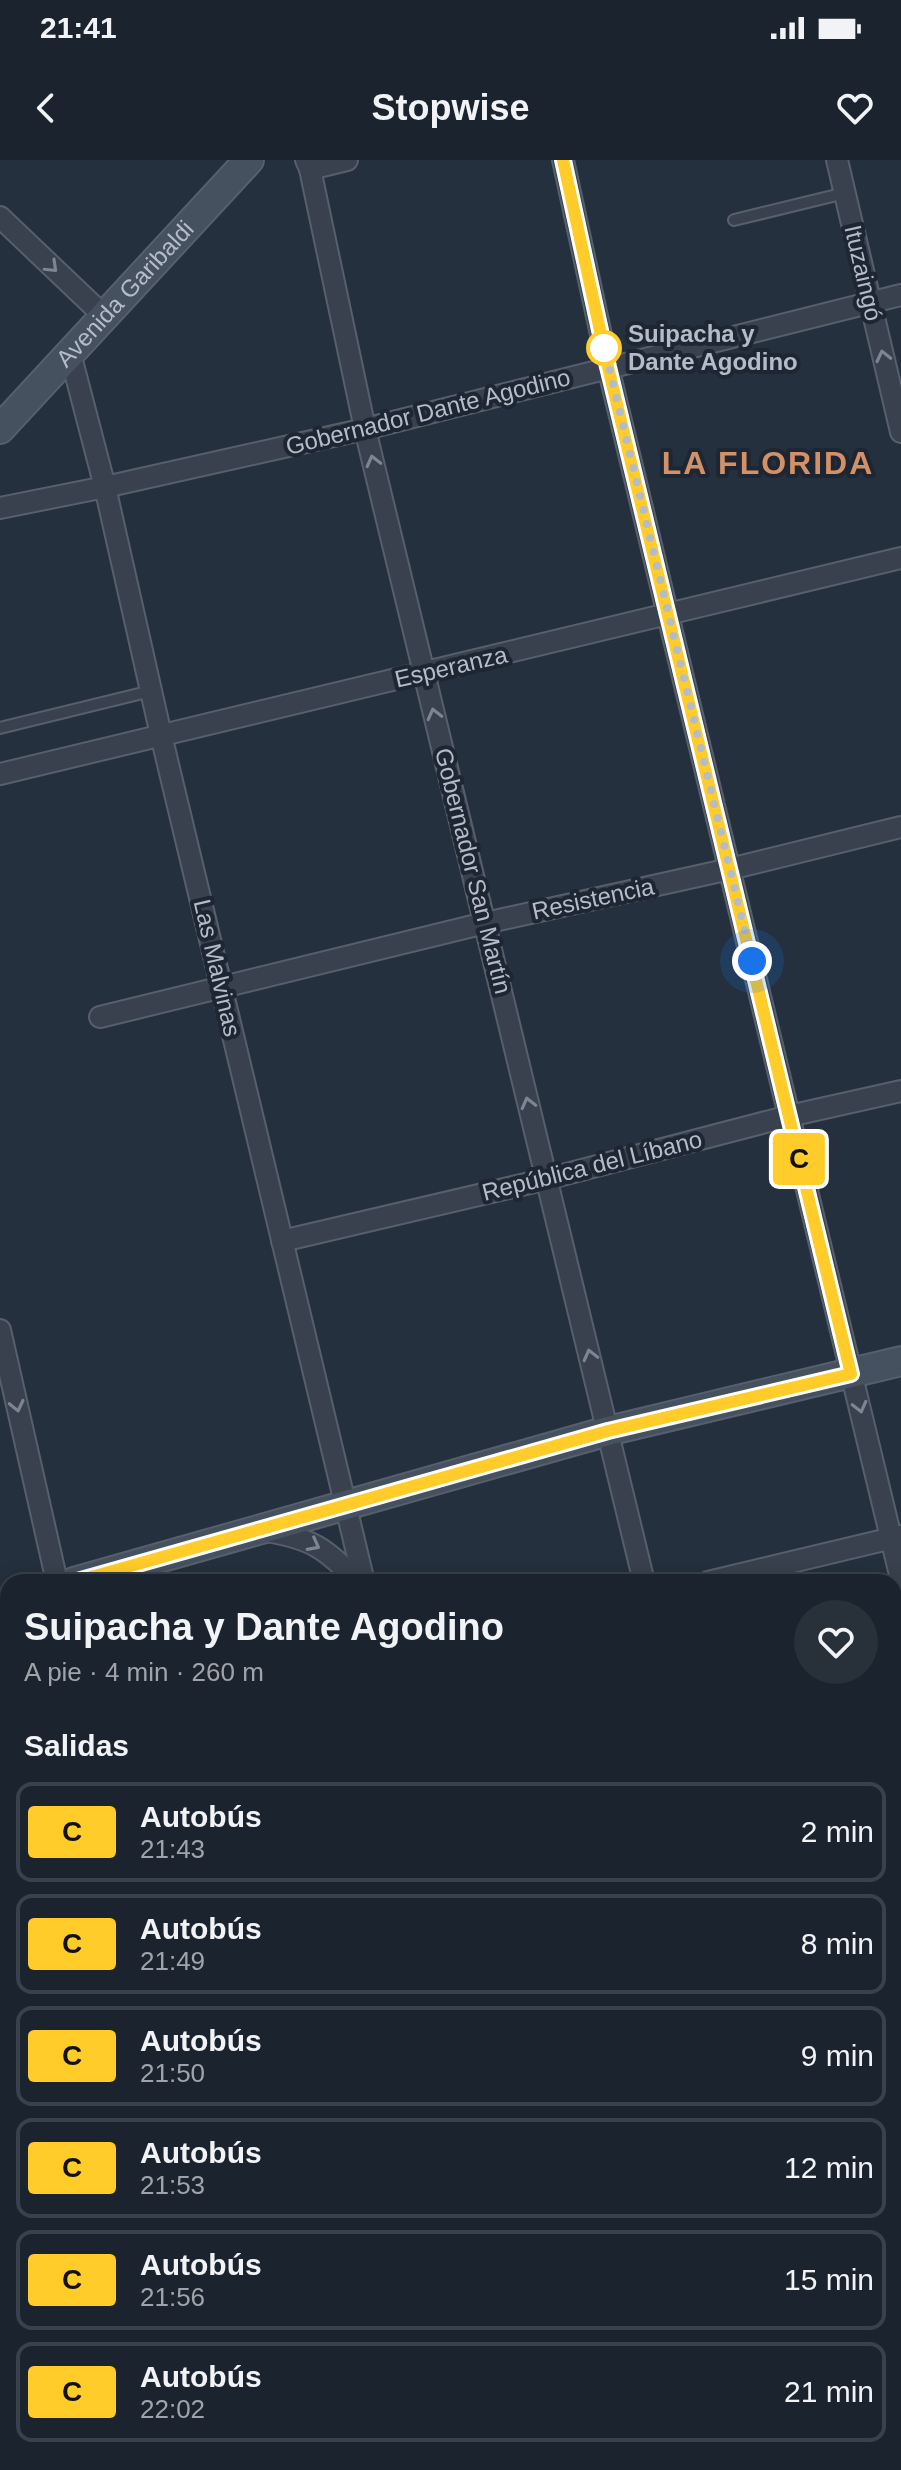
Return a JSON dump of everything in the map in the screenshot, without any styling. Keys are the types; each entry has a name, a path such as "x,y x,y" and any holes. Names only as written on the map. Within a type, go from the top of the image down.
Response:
{"main road":[{"name":"Avenida Garibaldi","path":"0,429 249,160"},
{"path":"102,1574 608,1431 901,1361"}],"street":[{"path":"308,164 347,160"},
{"path":"563,160 608,367 851,1374 896,1537 900,1574"},
{"name":"Ituzaingó","path":"837,160 901,432"},
{"name":"Gobernador San Martín","path":"308,164 365,429 642,1574"},
{"path":"2,223 104,316"},
{"name":"Gobernador Dante Agodino","path":"0,508 365,429 901,295"},
{"name":"Las Malvinas","path":"70,353 105,487 161,735 346,1505 359,1574"},
{"name":"Esperanza","path":"0,774 901,558"},
{"name":"Resistencia","path":"100,1017 485,923 730,869 901,827"},
{"name":"República del Líbano","path":"282,1241 901,1091"},
{"path":"0,1330 55,1574"},
{"path":"258,1530 310,1541 328,1552 352,1574"},
{"path":"741,1574 896,1537"}],"lane":[{"path":"734,220 845,193"},
{"path":"0,728 151,691"}],"bus line":[{"name":"C","path":"102,1574 608,1431 851,1374 608,367 563,160"}],"place":[{"name":"Suipacha y Dante Agodino","path":"604,348"}],"district":[{"name":"LA FLORIDA","path":"768,463"}],"route":[{"path":"604,348 602,338 752,961"}]}
